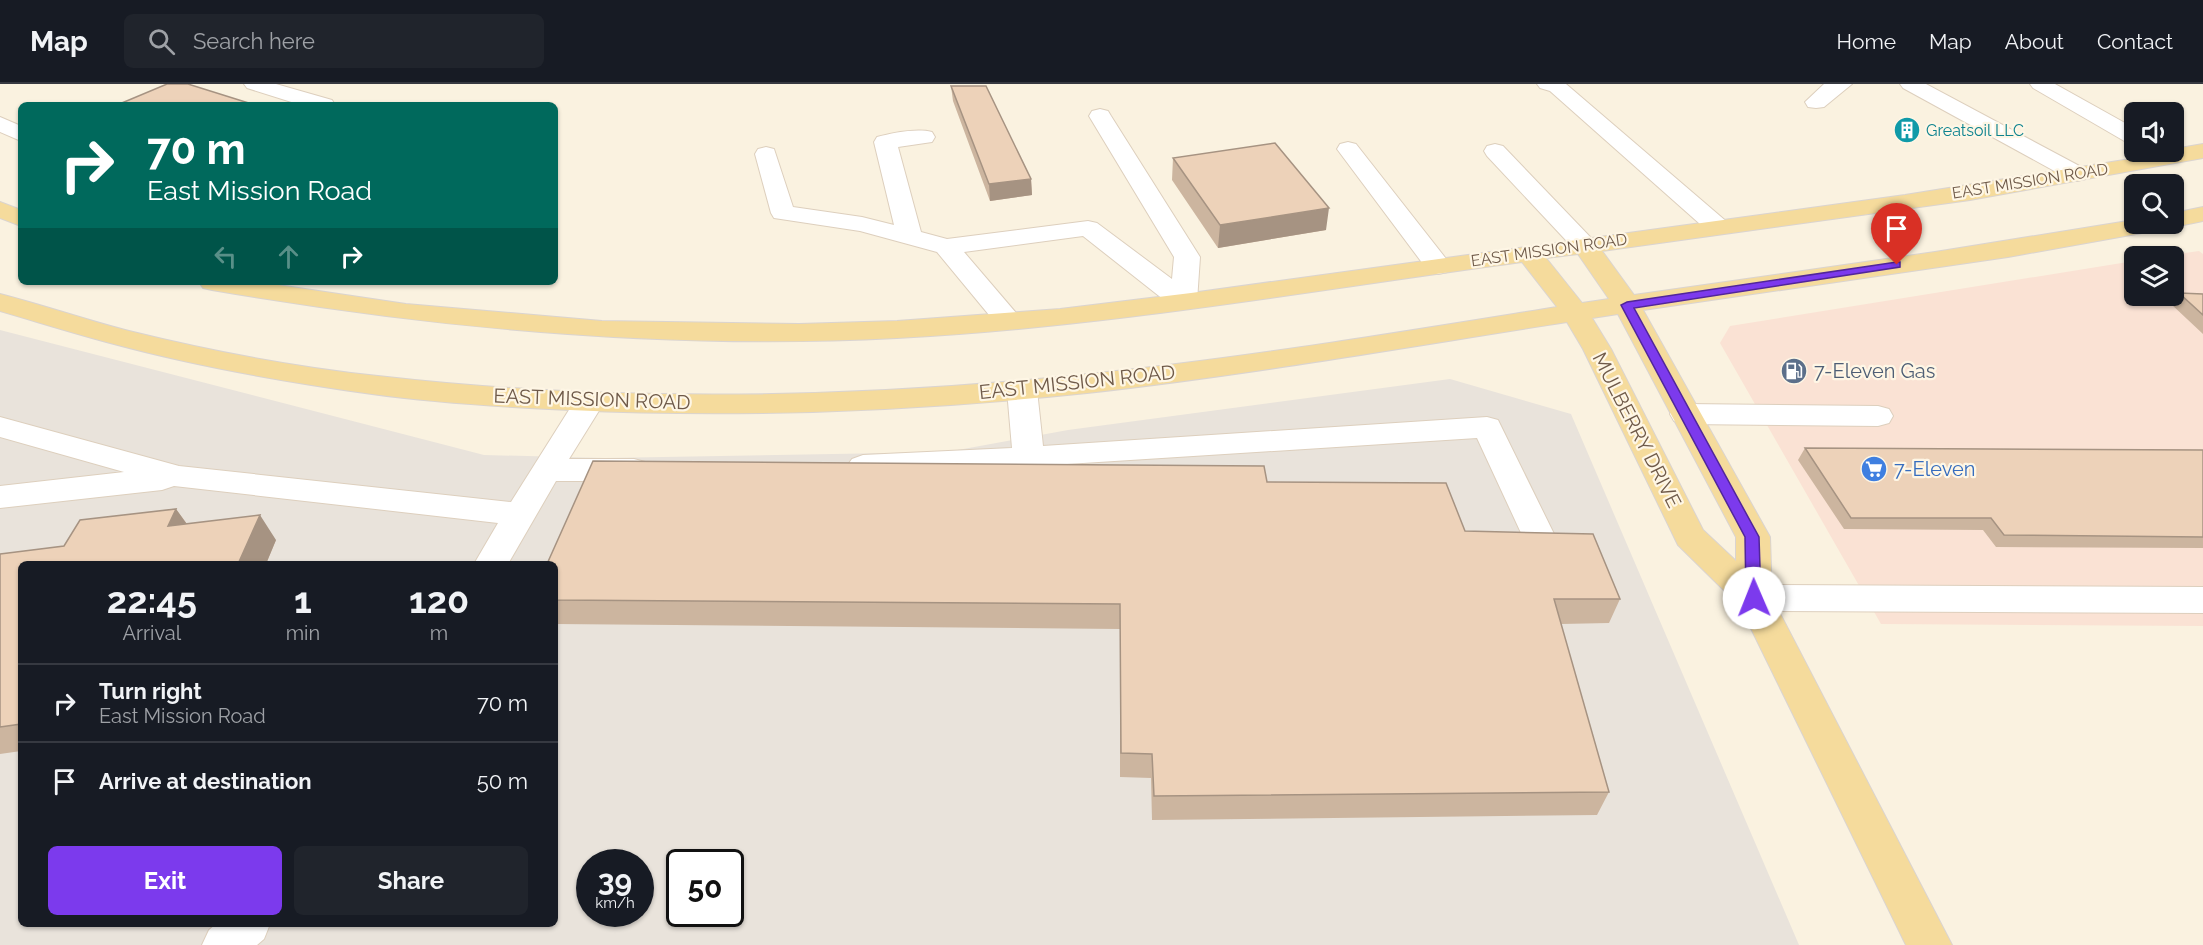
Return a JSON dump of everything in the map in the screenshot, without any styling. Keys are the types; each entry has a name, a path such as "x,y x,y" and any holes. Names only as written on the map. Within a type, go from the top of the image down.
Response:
{"main road":[{"name":"EAST MISSION ROAD","path":"2184,152 2203,150"},
{"name":"EAST MISSION ROAD","path":"234,285 390,311 524,324 693,332 847,331 1009,321 1183,301 1585,246 2077,174 2131,162"},
{"path":"0,209 18,218"},
{"path":"2184,217 2203,214"},
{"name":"EAST MISSION ROAD","path":"0,302 103,334 245,366 329,378 458,393 590,400 766,403 926,397 1022,390 1166,374 2124,230"},
{"name":"MULBERRY DRIVE","path":"1585,246 1627,305 1752,537 1754,598"},
{"name":"MULBERRY DRIVE","path":"1528,253 1575,312 1597,349 1690,537 1754,598 1929,945"}],"lane":[{"path":"254,84 314,102"},
{"path":"1816,102 1834,86 1842,84"},
{"path":"1911,84 2077,174"},
{"path":"2040,84 2124,130"},
{"path":"1553,85 1718,227"},
{"path":"1100,116 1187,257 1183,301"},
{"path":"0,124 18,133"},
{"path":"910,237 885,142 924,137"},
{"path":"0,151 18,147"},
{"path":"1348,149 1438,266"},
{"path":"1495,151 1585,246"},
{"path":"766,154 783,213 862,224 946,247 1088,228 1183,301"},
{"path":"946,247 1009,321"},
{"path":"1022,390 1029,457"},
{"path":"493,561 590,400"},
{"path":"1685,414 1878,416"},
{"path":"0,427 179,477 520,514"},
{"path":"833,467 1029,457 1487,427 1540,540"},
{"path":"546,470 660,470"},
{"path":"0,497 179,477"},
{"path":"1754,598 2203,600"},
{"path":"225,945 245,927"}],"shaded area":[{"path":"2199,251 2203,254 2203,626 1881,624 1720,343 1730,326 2124,263 2124,306 2184,306 2184,253"},
{"path":"0,330 484,455 605,458 947,452 1068,430 1450,379 1571,414 1799,945 0,945"}],"building":[{"path":"167,84 188,84 245,102 124,102"},
{"path":"951,86 986,86 1031,179 989,184"},
{"path":"1275,143 1329,208 1220,225 1173,158"},
{"path":"2184,293 2203,294 2203,315 2184,298"},
{"path":"1805,448 2203,450 2203,537 2004,535 1991,518 1851,518"},
{"path":"593,461 1264,466 1267,482 1446,483 1465,531 1593,534 1620,599 1554,599 1609,792 1154,796 1152,754 1121,753 1120,604 558,600 558,561 548,561"},
{"path":"176,509 168,526 260,515 239,561 18,561 18,724 0,727 0,554 64,546 80,520"}],"place":[{"name":"Greatsoil LLC","path":"1907,130"},
{"name":"7-Eleven Gas","path":"1794,371"},
{"name":"7-Eleven","path":"1874,469"}],"route":[{"path":"1754,598 1752,537 1627,305 1897,265"}]}
